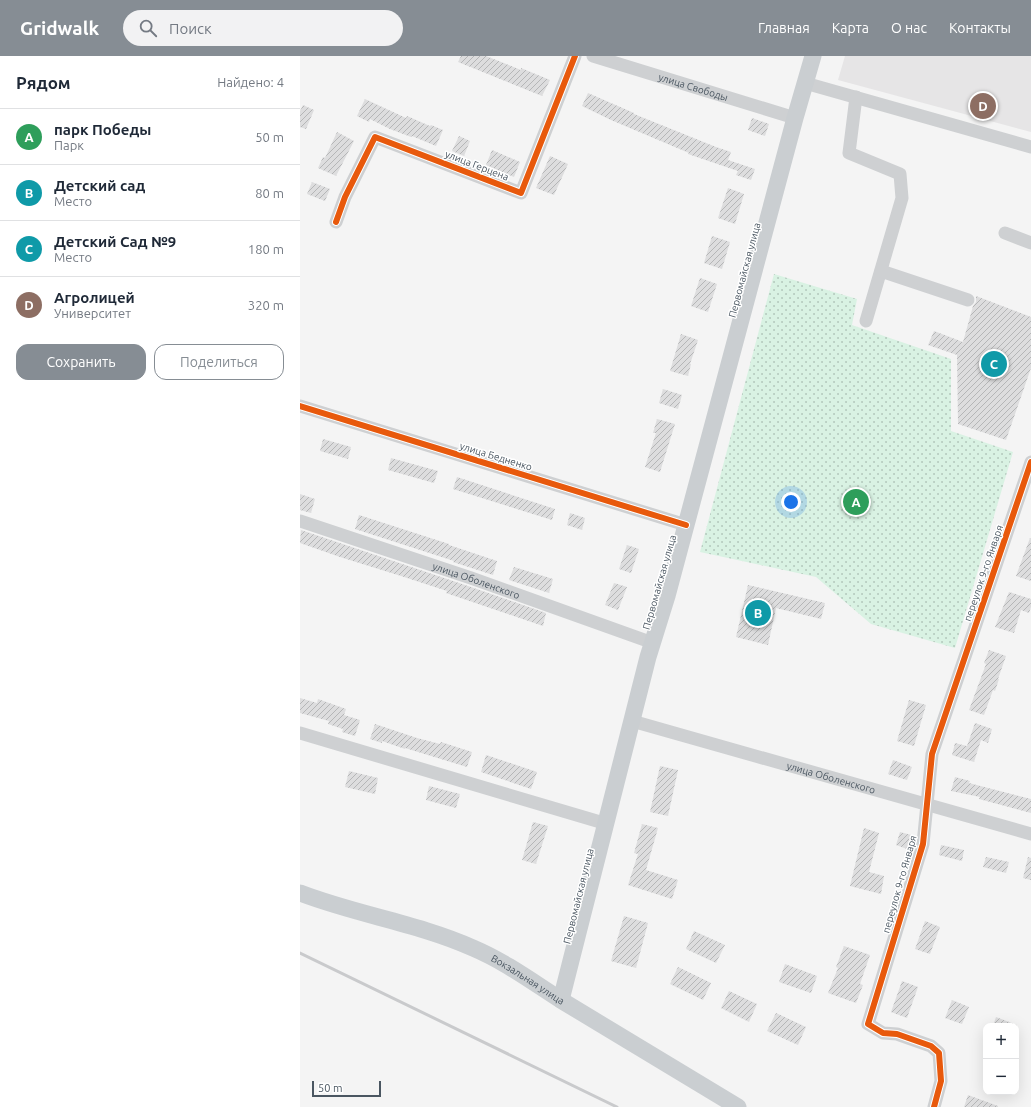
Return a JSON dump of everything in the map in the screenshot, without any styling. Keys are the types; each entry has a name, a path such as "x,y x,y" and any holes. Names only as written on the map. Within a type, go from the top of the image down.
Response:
{"main road":[{"name":"Первомайская улица","path":"561,1000 652,643 668,596 795,118 813,56"},
{"name":"Вокзальная улица","path":"300,894 350,910 434,933 474,948 520,973 561,1000 738,1107"}],"street":[{"name":"улица Герцена","path":"336,222 344,198 375,137 521,193 575,56"},
{"name":"улица Свободы","path":"593,56 795,118"},
{"path":"805,83 1031,146"},
{"path":"856,97 849,153 900,174 902,198 866,321"},
{"path":"1005,234 1031,243"},
{"path":"881,271 968,300"},
{"name":"улица Бедненко","path":"300,406 686,525"},
{"name":"переулок 9-го Января","path":"934,1107 941,1081 939,1053 931,1046 897,1034 883,1033 868,1024 923,844 932,754 1031,462"},
{"name":"улица Оболенского","path":"300,521 471,578 652,643"},
{"name":"улица Оболенского","path":"632,722 1031,834"},
{"path":"300,733 607,824"}],"shaded area":[{"path":"845,56 1031,56 1031,132 838,80"}],"green space":[{"path":"774,274 857,299 852,325 951,359 951,431 1013,452 955,648 871,624 816,577 700,552"}],"building":[{"path":"461,56 486,56 550,80 542,96 458,62"},
{"path":"588,93 634,114 731,152 728,160 755,169 751,180 736,175 738,171 688,154 689,153 582,106"},
{"path":"365,99 406,118 407,116 443,130 436,146 390,129 370,119 369,122 357,116"},
{"path":"303,105 314,110 306,129 300,127 300,111"},
{"path":"752,118 769,124 765,136 748,130"},
{"path":"337,132 354,141 336,176 318,168 323,157 325,158"},
{"path":"459,136 470,141 464,156 452,151"},
{"path":"492,150 520,162 514,177 486,165"},
{"path":"550,156 568,164 554,195 536,188"},
{"path":"312,182 330,189 325,201 307,194"},
{"path":"728,188 744,194 735,224 718,218"},
{"path":"712,236 730,242 722,269 704,263"},
{"path":"700,278 717,284 708,312 691,306"},
{"path":"976,296 1031,317 1031,368 1006,440 958,424 957,355 928,345 934,331 963,342 973,306 976,302"},
{"path":"681,334 698,340 690,364 688,376 670,371"},
{"path":"663,389 682,395 678,409 659,403"},
{"path":"657,419 675,424 660,472 645,467 656,433 653,433"},
{"path":"323,439 351,447 348,459 320,451"},
{"path":"391,458 438,471 434,483 388,470"},
{"path":"457,477 555,509 552,520 453,489"},
{"path":"300,494 315,499 311,513 300,510"},
{"path":"570,513 585,518 582,530 567,525"},
{"path":"359,515 497,561 493,575 355,529"},
{"path":"301,530 546,613 543,626 446,593 447,591 300,543"},
{"path":"1031,538 1031,581 1016,576"},
{"path":"627,545 639,549 631,573 619,569"},
{"path":"514,567 553,579 549,593 509,580"},
{"path":"614,583 627,587 618,610 605,605"},
{"path":"748,585 825,603 821,619 776,608 768,645 736,637"},
{"path":"1009,592 1031,599 1029,613 1021,610 1014,633 995,627"},
{"path":"989,650 1006,656 995,691 993,690 984,715 969,710 986,664 984,663"},
{"path":"300,698 317,703 318,699 346,709 344,715 360,720 355,736 342,732 343,729 328,724 329,721 300,713"},
{"path":"909,700 926,705 914,746 897,741"},
{"path":"975,723 992,729 988,743 981,740 974,762 952,755 955,743 967,746"},
{"path":"375,724 417,738 440,744 441,742 472,752 467,767 382,741 382,743 370,739"},
{"path":"486,755 537,772 531,789 481,772"},
{"path":"893,760 912,767 907,780 888,774"},
{"path":"660,766 678,770 668,816 650,812"},
{"path":"349,771 378,778 375,794 345,787"},
{"path":"955,777 970,781 969,783 1031,799 1031,813 979,799 980,797 951,791"},
{"path":"429,786 460,794 456,808 426,800"},
{"path":"533,822 548,826 536,864 522,860"},
{"path":"642,824 658,828 646,870 678,880 672,899 628,885 638,854 634,853"},
{"path":"864,828 879,833 869,872 884,876 881,894 850,886"},
{"path":"900,832 915,836 910,850 896,845"},
{"path":"941,845 964,850 962,861 939,855"},
{"path":"986,857 1009,862 1006,873 983,867"},
{"path":"1028,857 1031,858 1031,880 1023,878"},
{"path":"624,916 648,923 636,968 611,961"},
{"path":"925,921 940,927 930,954 915,949"},
{"path":"694,931 725,945 716,963 686,949"},
{"path":"844,946 870,955 860,984 863,985 856,1003 828,993 838,968 836,967"},
{"path":"785,964 817,976 811,993 779,982"},
{"path":"678,967 711,983 703,1000 670,984"},
{"path":"902,981 918,987 907,1018 891,1012"},
{"path":"729,991 757,1004 749,1022 721,1008"},
{"path":"952,1000 969,1007 962,1024 945,1018"},
{"path":"776,1013 806,1027 798,1045 767,1031"},
{"path":"996,1017 1012,1023 994,1023"},
{"path":"968,1095 998,1106 998,1107 964,1107"}],"railway":[{"path":"300,953 617,1107"}],"cycle path":[{"path":"336,222 345,197 375,137 521,193 575,56"},
{"path":"300,406 686,525"},
{"path":"934,1107 941,1081 939,1053 931,1046 897,1034 883,1033 868,1024 923,844 932,754 1031,462"}],"place":[{"name":"Агролицей","path":"983,106"},
{"name":"Детский Сад №9","path":"994,364"},
{"name":"парк Победы","path":"856,502"},
{"name":"Детский сад","path":"758,613"}]}
